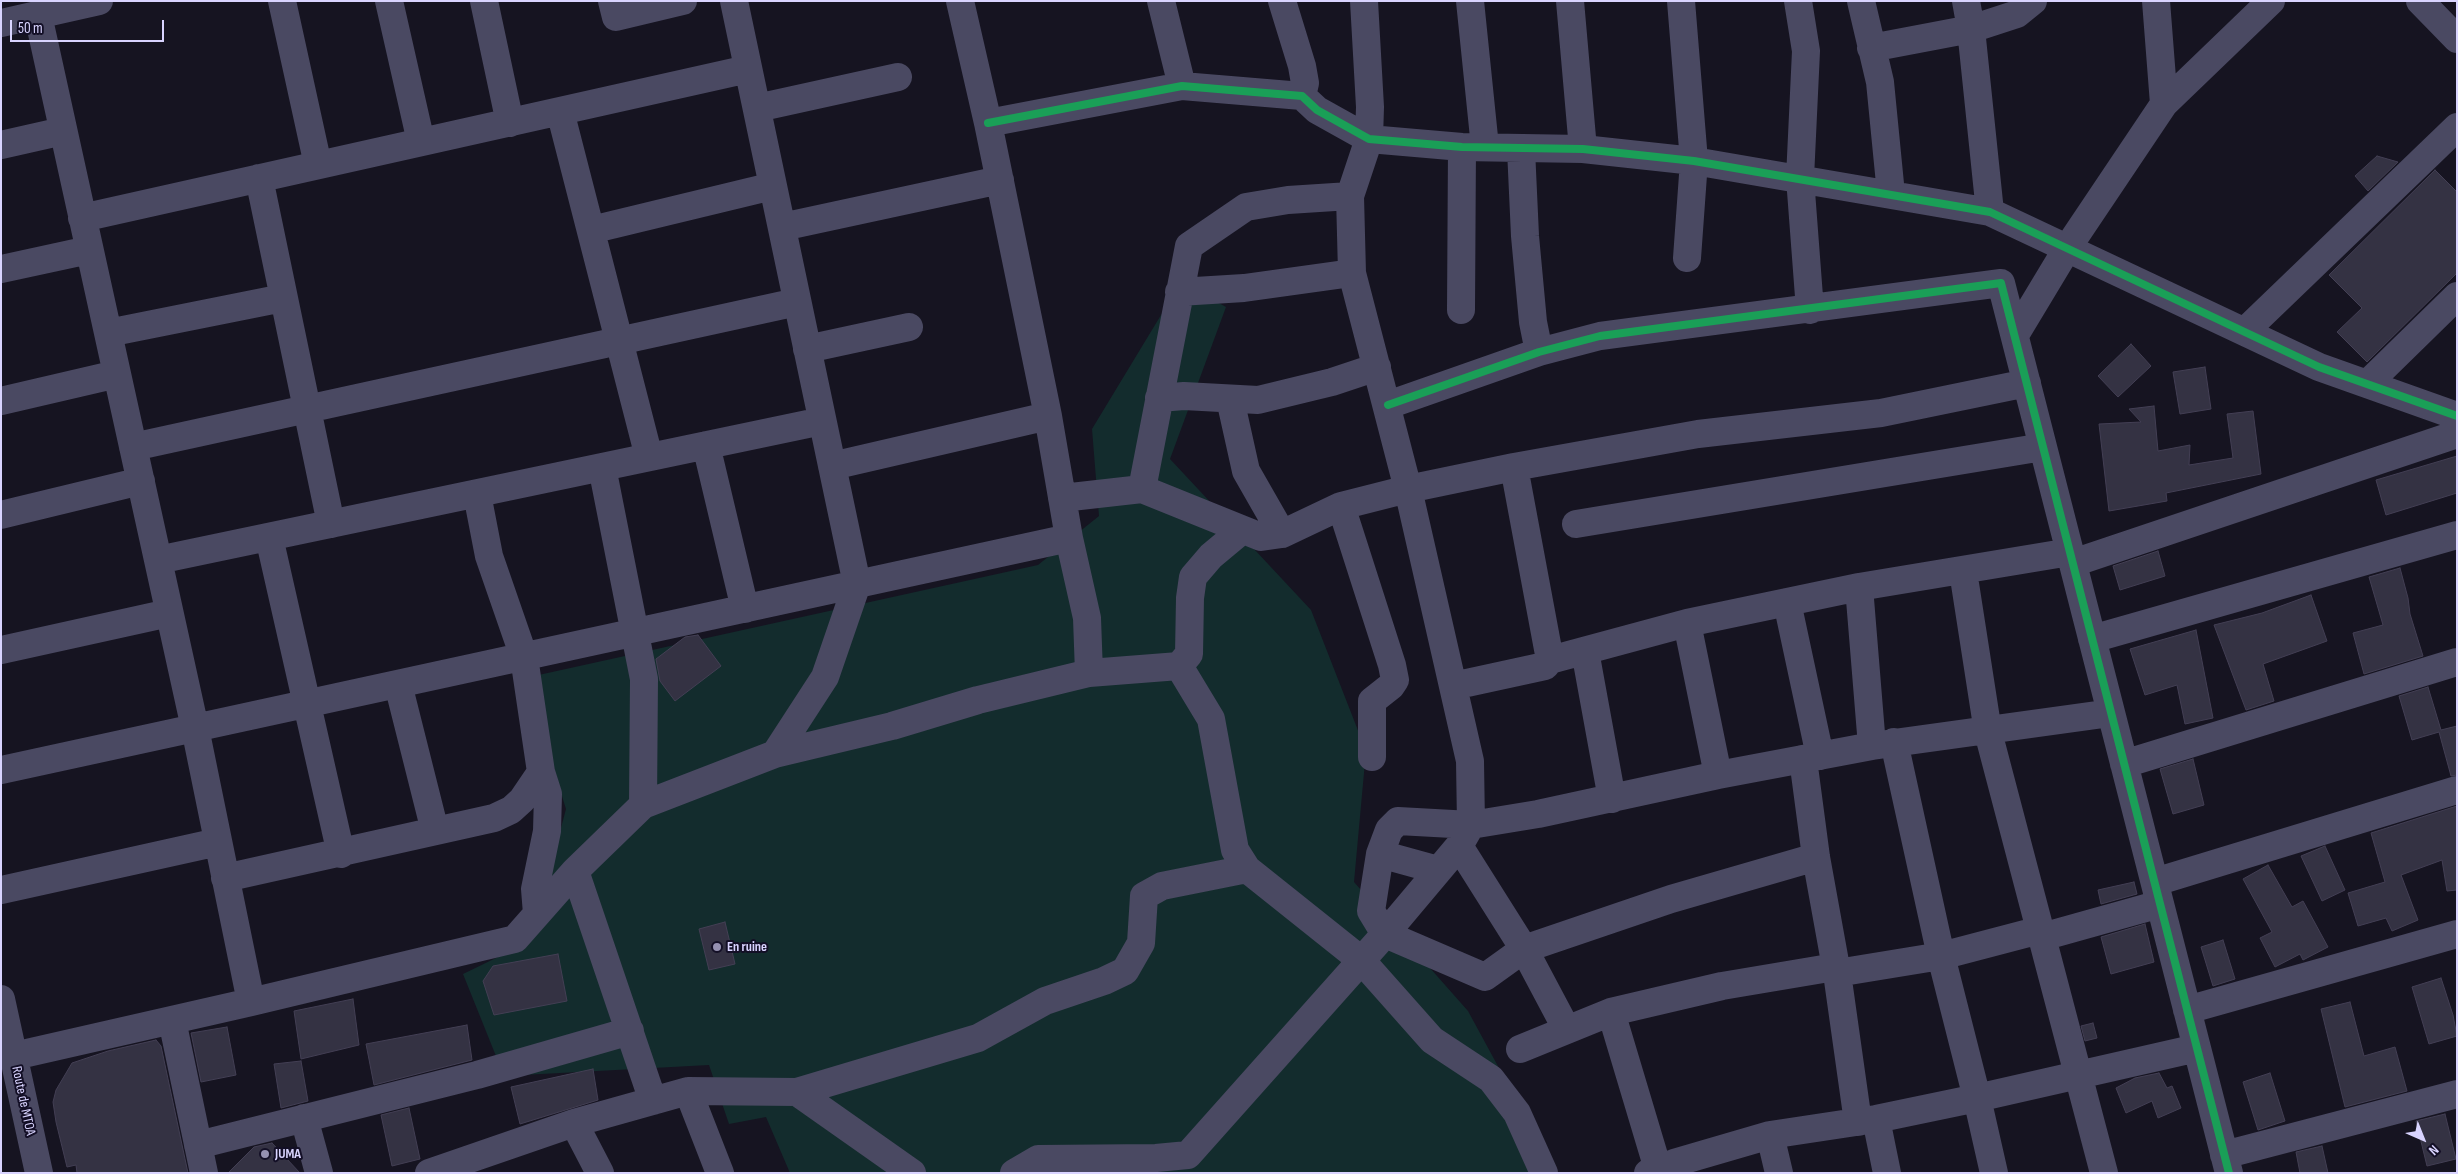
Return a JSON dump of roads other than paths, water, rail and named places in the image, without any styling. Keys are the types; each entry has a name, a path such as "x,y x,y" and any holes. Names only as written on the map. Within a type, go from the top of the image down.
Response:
{"street":[{"path":"282,1 318,165"},
{"path":"389,1 422,142"},
{"path":"484,1 510,123"},
{"path":"612,1 616,18 683,1"},
{"path":"734,1 857,584 825,677 775,754"},
{"path":"960,1 1000,180 1048,416 1069,538 1087,618 1089,673"},
{"path":"1161,1 1182,86"},
{"path":"1282,1 1302,66 1305,83 1302,96"},
{"path":"1364,1 1370,107 1369,139 1350,196 1352,273 1388,405 1470,760 1465,836 1567,1030"},
{"path":"1461,310 1474,147 1470,1"},
{"path":"1570,1 1583,149"},
{"path":"1681,1 1694,161 1687,258"},
{"path":"1798,1 1806,50 1800,178 1810,310"},
{"path":"1861,1 1880,82 1892,194"},
{"path":"1966,1 1971,29 1990,212"},
{"path":"1871,48 1971,29 2017,14 2033,1"},
{"path":"2156,1 2164,104"},
{"path":"2015,335 2068,247 2164,104 2271,1"},
{"path":"2420,1 2457,40"},
{"path":"1,23 83,3"},
{"path":"38,15 195,728 250,1002"},
{"path":"82,218 748,69"},
{"path":"756,108 898,77"},
{"path":"988,123 1182,86 1302,96 1317,110 1369,139 1474,147 1583,149 1694,161 1990,212 2068,247 2319,367 2457,416"},
{"path":"560,111 649,457"},
{"path":"2245,331 2457,127"},
{"path":"1,144 63,131"},
{"path":"1521,149 1525,236 1533,322 1539,352"},
{"path":"259,178 331,524"},
{"path":"782,226 1000,180"},
{"path":"591,230 773,186"},
{"path":"1142,489 1178,292 1189,246 1246,208 1288,200 1350,196"},
{"path":"1,269 90,250"},
{"path":"1178,292 1244,288 1352,273"},
{"path":"1388,405 1539,352 1600,336 1810,310 2001,283 2226,1164 2457,1094"},
{"path":"2367,384 2457,296"},
{"path":"108,333 283,298"},
{"path":"133,447 797,302"},
{"path":"807,349 909,327"},
{"path":"1159,398 1184,396 1258,400 1332,382 1377,367"},
{"path":"1,402 117,374"},
{"path":"1062,498 1142,489 1241,531 1261,537 1282,534 1341,506 1408,489 1514,467 1698,434 1881,413 2027,383"},
{"path":"1230,399 1246,471 1282,534"},
{"path":"832,466 1048,416"},
{"path":"158,560 822,421"},
{"path":"1453,686 1545,666 1550,660 1687,623 1786,602 1859,587 1963,571 2072,558 2457,434"},
{"path":"706,445 745,609"},
{"path":"1576,524 2043,447"},
{"path":"1514,467 1550,660"},
{"path":"602,468 644,679 643,804"},
{"path":"1,515 140,481"},
{"path":"477,494 489,556 524,657 540,772 548,794 549,814 535,889 537,914"},
{"path":"1341,506 1392,665 1395,680 1391,686 1372,701 1372,757"},
{"path":"14,1056 515,939 575,871 643,804 775,754 892,726 978,700 1089,673 1179,666 1189,654 1190,598 1193,577 1212,556 1241,531"},
{"path":"2092,640 2457,534"},
{"path":"269,537 341,854"},
{"path":"1,770 1069,538"},
{"path":"1963,571 1988,732 2104,1173"},
{"path":"1859,587 1883,744 1978,1098 1994,1173"},
{"path":"1786,602 1812,758 1816,857 1836,970 1867,1120 1886,1173"},
{"path":"1,650 169,613"},
{"path":"1687,623 1718,775"},
{"path":"1585,651 1612,799"},
{"path":"2124,764 2457,662"},
{"path":"1179,666 1211,719 1235,850 1247,869 1360,960 1432,1040 1491,1079 1517,1114 1544,1173"},
{"path":"398,684 436,831"},
{"path":"1816,857 1671,898 1524,950 1485,977 1385,934 1371,910 1380,854 1389,830 1398,821 1465,836 1612,799 1718,775 1883,744 1988,732 2111,713"},
{"path":"225,878 341,854 494,818 511,810 532,787 540,772"},
{"path":"1520,1049 1611,1012 1722,986 1941,956 2041,934 2457,790"},
{"path":"1014,1173 1038,1159 1188,1156 1385,934 1465,836"},
{"path":"1,890 218,842"},
{"path":"1380,854 1438,870"},
{"path":"429,1173 574,1124 688,1091 797,1092 978,1038 1045,1001 1104,981 1125,970 1141,943 1144,896 1162,886 1247,869"},
{"path":"575,871 653,1101"},
{"path":"2187,1010 2457,934"},
{"name":"Route de MTOA","path":"1,999 39,1173"},
{"path":"1611,1012 1664,1169 1770,1135 1867,1120 1978,1098 2197,1048"},
{"path":"172,1020 204,1173"},
{"path":"198,1145 478,1075 630,1031"},
{"path":"688,1091 720,1173"},
{"path":"797,1092 912,1173"},
{"path":"304,1118 319,1173"},
{"path":"574,1124 600,1173"},
{"path":"1770,1135 1779,1173"}],"place":[{"name":"En ruine","path":"717,947"},
{"name":"JUMA","path":"265,1154"}]}
